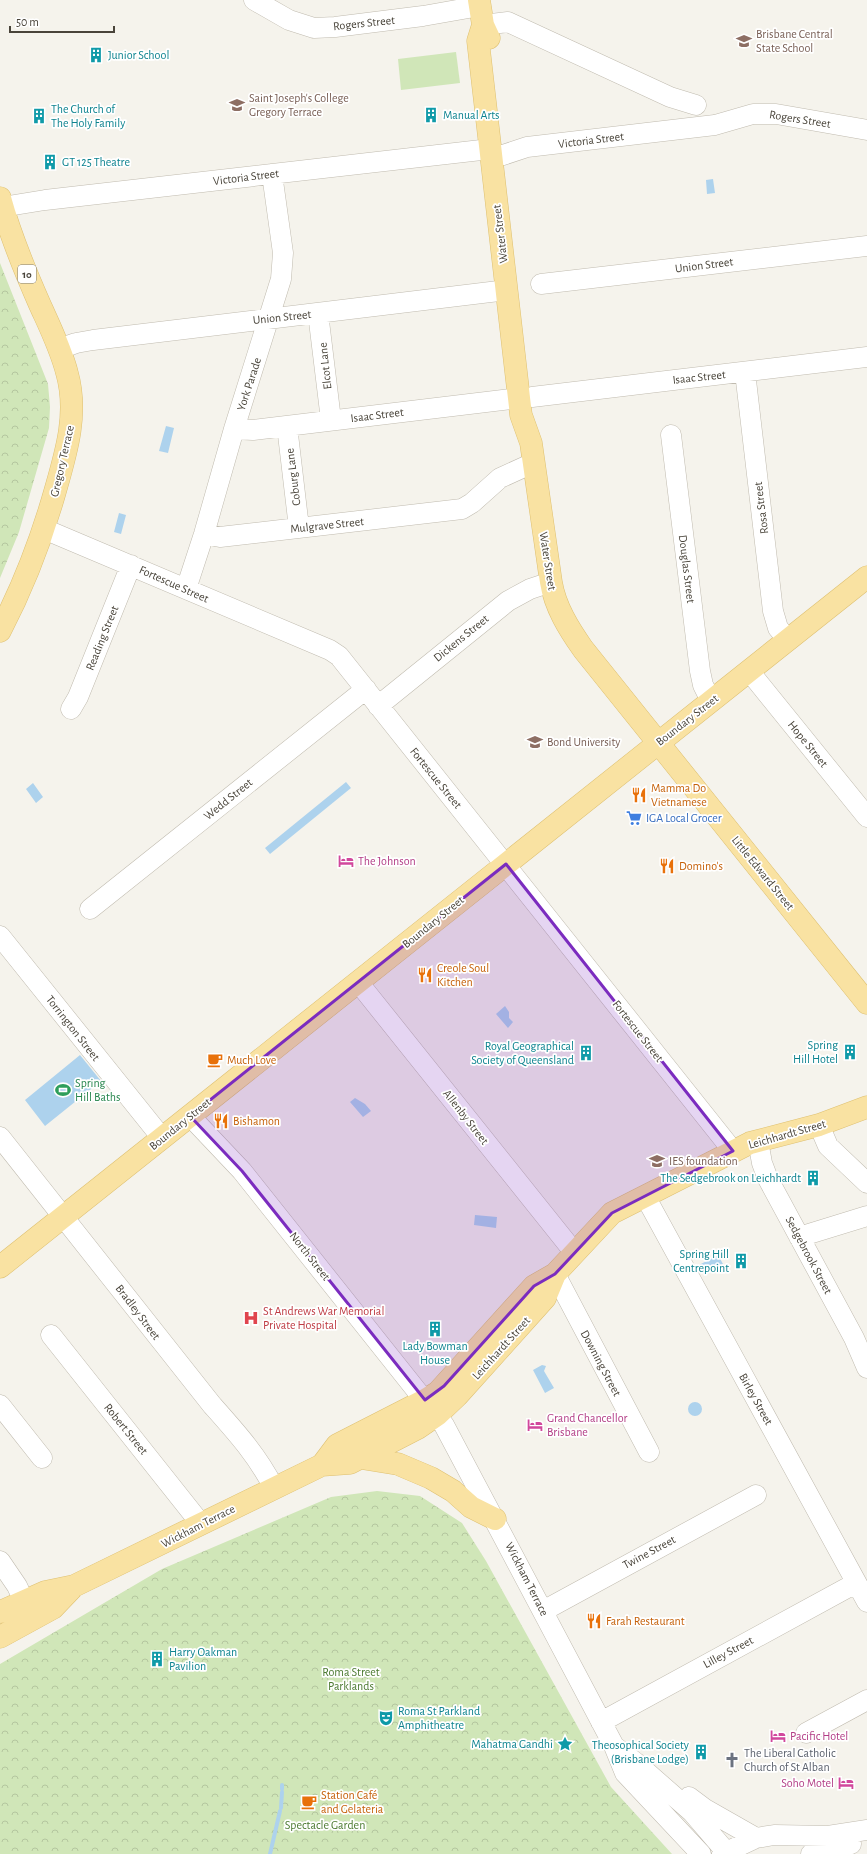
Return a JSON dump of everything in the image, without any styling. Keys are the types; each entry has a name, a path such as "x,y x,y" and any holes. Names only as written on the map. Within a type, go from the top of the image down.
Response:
{"main road":[{"name":"Water Street","path":"481,10 489,40 507,290 526,398"},
{"name":"Water Street","path":"497,152 526,398 522,415 532,453 555,601 574,637 658,743"},
{"name":"Gregory Terrace","path":"0,631 28,574 44,529 66,453 72,415 72,399 69,379 59,349 32,285 1,202"},
{"name":"Boundary Street","path":"0,1267 867,577"},
{"name":"Little Edward Street","path":"658,743 867,1003"},
{"name":"Leichhardt Street","path":"431,1407 457,1396 545,1298 554,1274 612,1213 733,1151 758,1141 819,1125 867,1107"},
{"name":"Wickham Terrace","path":"0,1612 45,1592 74,1586 322,1464 350,1463 361,1458 418,1428 431,1407"},
{"name":"Wickham Terrace","path":"322,1464 337,1445 431,1407"},
{"path":"361,1458 398,1464 431,1478 453,1491 471,1507 495,1519"},
{"name":"Wickham Terrace","path":"0,1637 54,1608 74,1586"}],"street":[{"name":"Rogers Street","path":"254,0 289,20 314,28 335,27 481,10 688,103 679,130"},
{"name":"Rogers Street","path":"734,119 753,114 776,114 867,130"},
{"name":"Victoria Street","path":"1,202 497,152 527,147 715,125 734,119"},
{"name":"York Parade","path":"186,589 281,279 283,253 272,174"},
{"name":"Union Street","path":"541,284 867,246"},
{"name":"Union Street","path":"59,349 80,341 507,290"},
{"name":"Elcot Lane","path":"318,313 331,420"},
{"name":"Isaac Street","path":"234,429 253,430 867,357"},
{"name":"Rosa Street","path":"745,372 773,611 778,626 788,640"},
{"name":"Coburg Lane","path":"287,426 299,528"},
{"name":"Douglas Street","path":"671,435 700,670 703,685 711,701"},
{"name":"Mulgrave Street","path":"204,534 220,537 450,511 467,507 500,478 532,453"},
{"name":"Fortescue Street","path":"44,529 330,650 342,660 506,864 733,1151"},
{"name":"Reading Street","path":"71,709 78,697 132,565"},
{"name":"Dickens Street","path":"378,706 508,601 530,589 551,582"},
{"name":"Hope Street","path":"749,671 867,817"},
{"name":"Wedd Street","path":"90,909 366,689"},
{"name":"Torrington Street","path":"0,936 162,1138"},
{"name":"Allenby Street","path":"358,982 574,1252"},
{"name":"North Street","path":"190,1116 242,1171 431,1407"},
{"path":"819,1125 828,1146 867,1183"},
{"name":"Bradley Street","path":"0,1137 64,1216 202,1393 228,1421 259,1461 274,1488"},
{"name":"Sedgebrook Street","path":"758,1141 766,1175 854,1338 867,1368"},
{"name":"Birley Street","path":"645,1196 867,1602"},
{"path":"799,1237 867,1216"},
{"name":"Downing Street","path":"554,1274 649,1452"},
{"name":"Robert Street","path":"51,1335 201,1524"},
{"path":"0,1405 42,1458"},
{"name":"Wickham Terrace","path":"431,1407 495,1519 614,1746 624,1773 699,1851"},
{"name":"Twine Street","path":"543,1611 756,1495"},
{"path":"0,1561 24,1601"},
{"name":"Lilley Street","path":"601,1722 856,1583"},
{"path":"806,1733 867,1700"},
{"name":"Wickham Terrace","path":"614,1746 662,1785 692,1812 726,1853 756,1838 786,1835 828,1836 867,1830"},
{"path":"662,1785 677,1789 705,1809 756,1838"},
{"path":"811,1854 867,1841"}],"highlighted area":[{"path":"506,864 733,1151 612,1213 555,1274 534,1286 444,1386 425,1400 242,1171 190,1116"}],"green space":[{"path":"456,52 460,83 401,90 398,59"},
{"path":"0,263 48,384 50,407 49,428 19,532 0,578"},
{"name":"Roma Street Parklands","path":"377,1491 420,1496 462,1523 486,1561 611,1787 672,1854 0,1854 0,1664 162,1569 331,1497"}],"water":[{"path":"713,179 715,193 707,194 706,180"},
{"path":"166,426 174,428 168,453 159,451"},
{"path":"119,513 126,515 121,534 114,532"},
{"path":"346,782 351,788 270,854 265,848"},
{"path":"33,783 43,797 36,803 26,789"},
{"path":"505,1006 509,1012 509,1018 513,1022 508,1028 496,1014"},
{"name":"Spring Hill Baths","path":"80,1055 101,1081 45,1126 25,1100"},
{"path":"355,1098 365,1104 371,1111 363,1117 350,1102"},
{"path":"475,1215 497,1217 496,1228 474,1225"},
{"path":"718,1255 723,1264 704,1274 699,1265"},
{"path":"542,1365 546,1366 544,1371 554,1388 545,1393 533,1370"},
{"path":"695,1402 700,1404 702,1409 700,1414 695,1416 690,1414 688,1409 690,1404"}],"waterway":[{"path":"281,1808 282,1792"},
{"path":"270,1854 280,1811"}],"place":[{"name":"Brisbane Central State School","path":"744,41"},
{"name":"Junior School","path":"96,55"},
{"name":"Saint Joseph's College Gregory Terrace","path":"237,105"},
{"name":"Manual Arts","path":"431,115"},
{"name":"The Church of The Holy Family","path":"39,116"},
{"name":"GT 125 Theatre","path":"50,162"},
{"name":"Bond University","path":"535,742"},
{"name":"Mamma Do Vietnamese","path":"639,795"},
{"name":"IGA Local Grocer","path":"634,818"},
{"name":"The Johnson","path":"346,861"},
{"name":"Domino's","path":"667,866"},
{"name":"Creole Soul Kitchen","path":"425,975"},
{"name":"Spring Hill Hotel","path":"850,1052"},
{"name":"Royal Geographical Society of Queensland","path":"586,1053"},
{"name":"Much Love","path":"215,1060"},
{"name":"Spring Hill Baths","path":"63,1090"},
{"name":"Bishamon","path":"221,1121"},
{"name":"IES foundation","path":"657,1161"},
{"name":"The Sedgebrook on Leichhardt","path":"813,1178"},
{"name":"Spring Hill Centrepoint","path":"741,1261"},
{"name":"St Andrews War Memorial Private Hospital","path":"251,1318"},
{"name":"Lady Bowman House","path":"435,1329"},
{"name":"Grand Chancellor Brisbane","path":"535,1425"},
{"name":"Farah Restaurant","path":"594,1621"},
{"name":"Harry Oakman Pavilion","path":"157,1659"},
{"name":"Roma St Parkland Amphitheatre","path":"386,1718"},
{"name":"Pacific Hotel","path":"778,1736"},
{"name":"Mahatma Gandhi","path":"565,1744"},
{"name":"Theosophical Society (Brisbane Lodge)","path":"701,1752"},
{"name":"The Liberal Catholic Church of St Alban","path":"732,1760"},
{"name":"Soho Motel","path":"846,1783"},
{"name":"Station Café and Gelateria","path":"309,1802"}],"park label":[{"name":"Spectacle Garden","path":"325,1825"}]}
